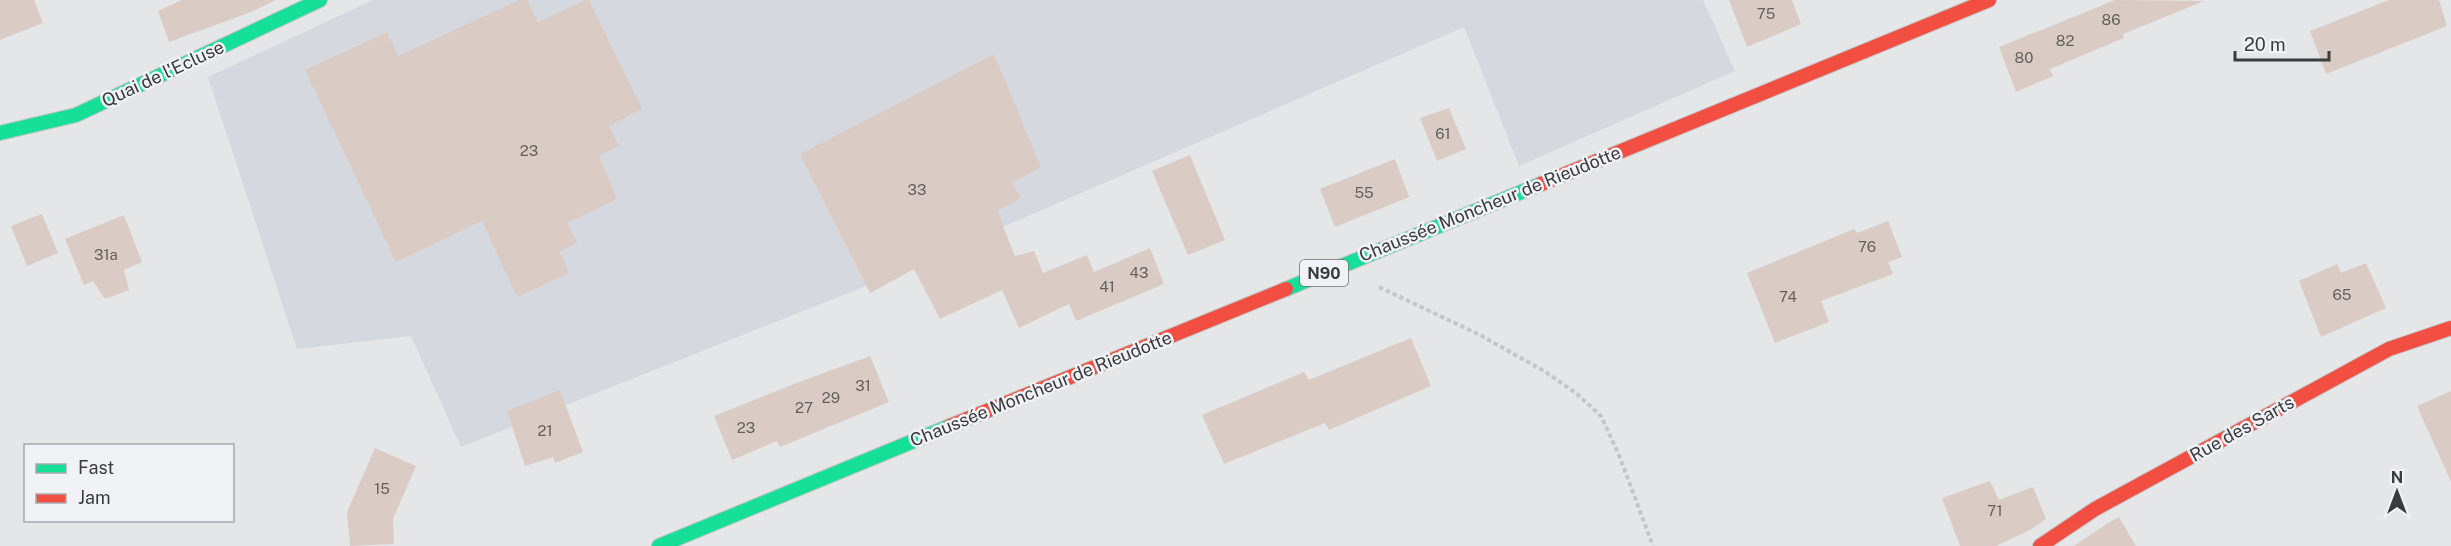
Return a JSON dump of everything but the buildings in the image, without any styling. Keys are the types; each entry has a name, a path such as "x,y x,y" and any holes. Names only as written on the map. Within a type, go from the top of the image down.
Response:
{"main road":[{"name":"Quai de l'Ecluse","path":"0,133 76,115 320,0"},
{"name":"Chaussée Moncheur de Rieudotte","path":"659,546 1989,0"},
{"name":"Rue des Sarts","path":"2040,546 2095,509 2389,349 2451,328"}],"path":[{"path":"1338,267 1480,335 1544,371 1576,393 1601,416 1619,455 1653,546"}],"shaded area":[{"path":"373,0 1703,0 1735,71 1519,166 1464,27 871,284 461,447 411,336 297,349 208,77"}],"traffic: fast":[{"path":"0,133 76,115 320,0"},
{"path":"1286,289 1541,184"},
{"path":"659,546 950,426"}],"traffic: jam":[{"path":"1541,184 1989,0"},
{"path":"950,426 1286,289"},
{"path":"2040,546 2095,509 2389,349 2451,328"}]}
